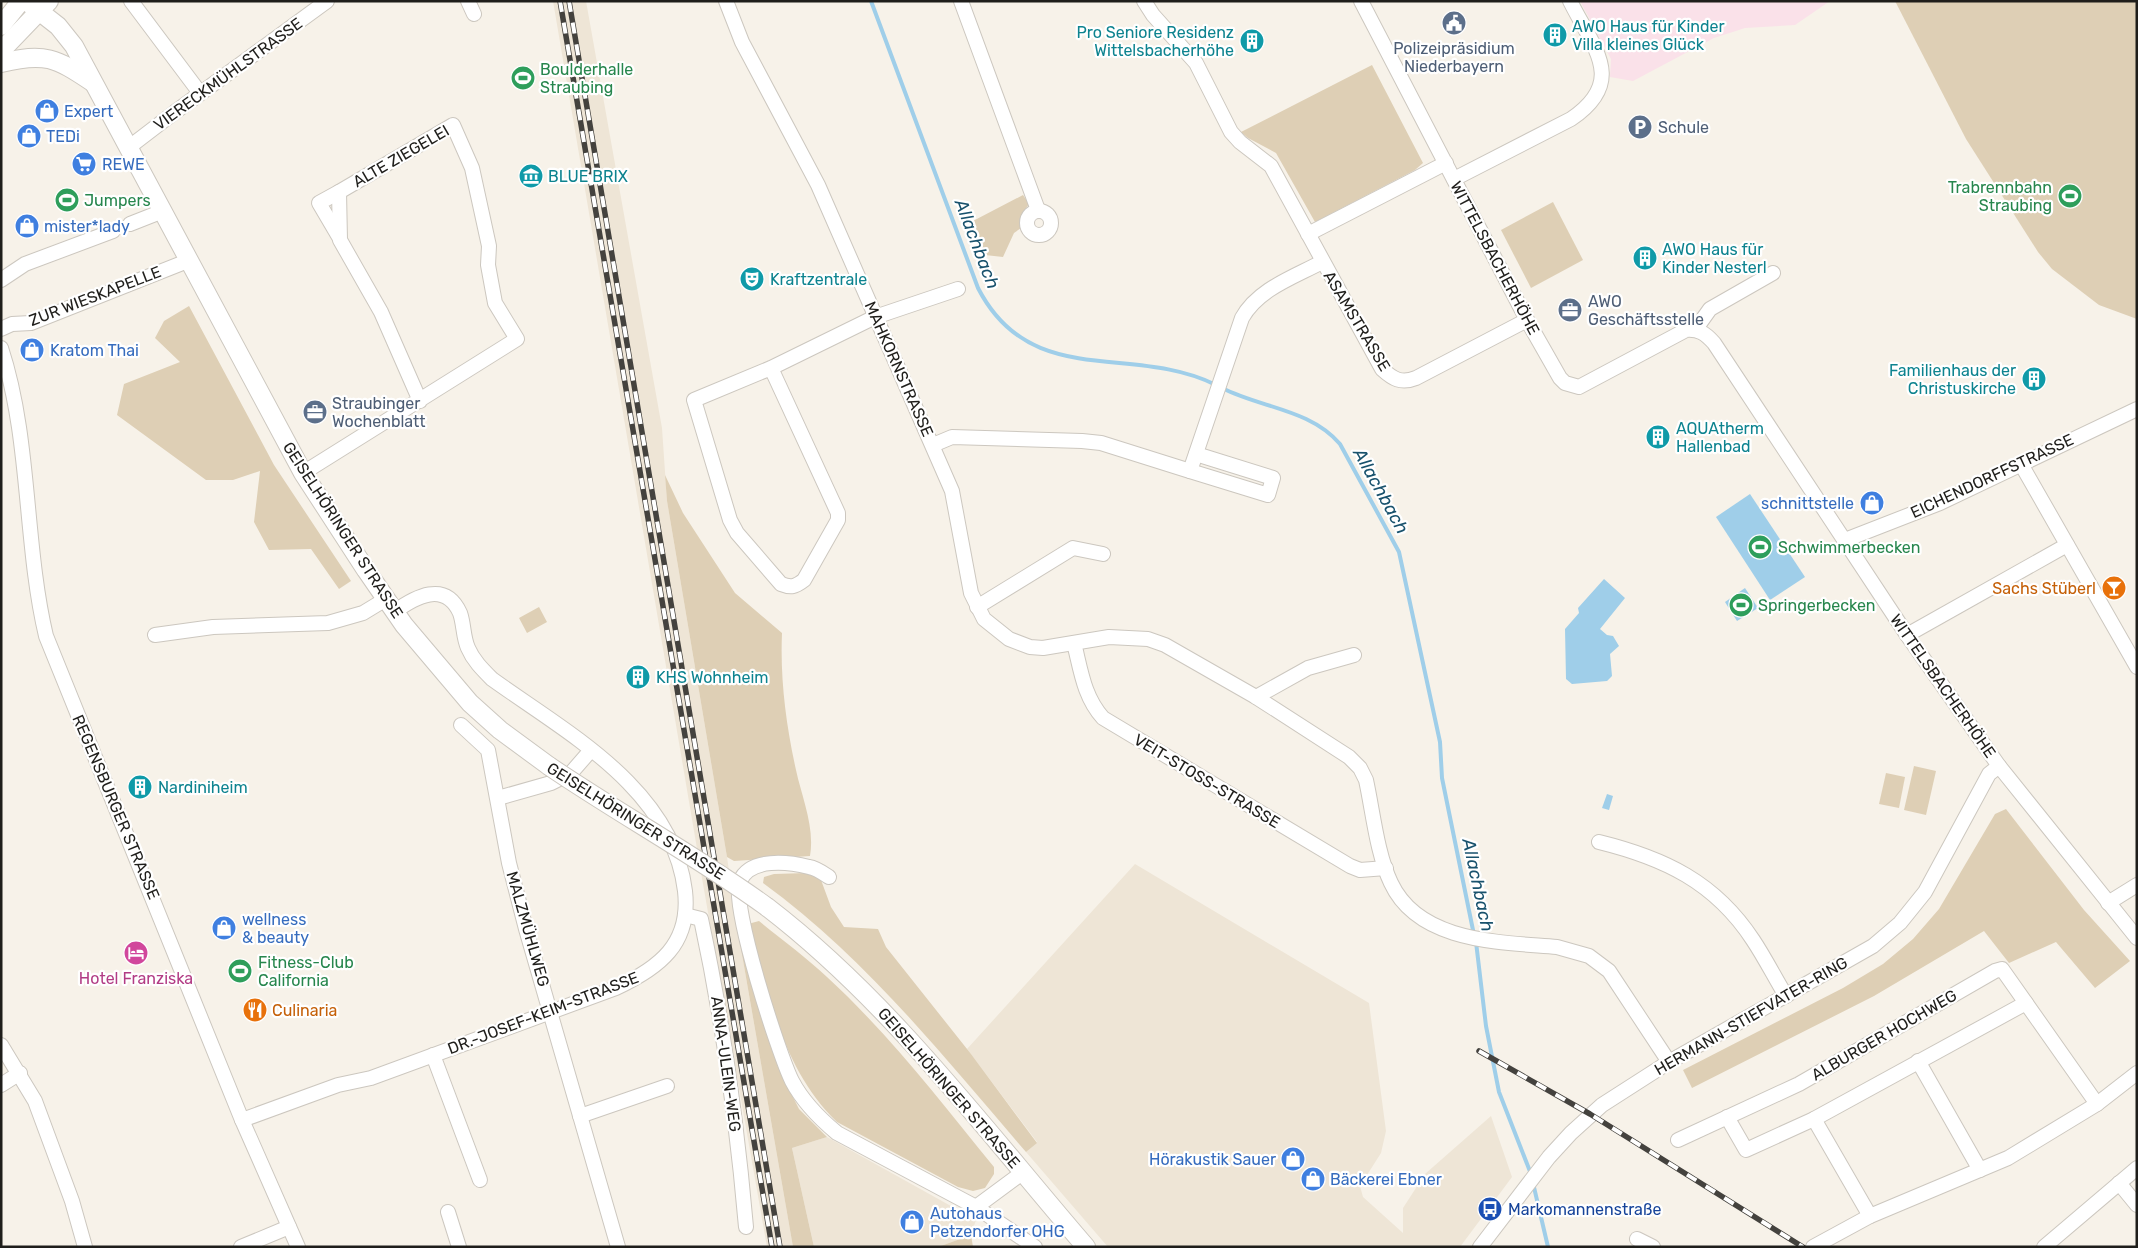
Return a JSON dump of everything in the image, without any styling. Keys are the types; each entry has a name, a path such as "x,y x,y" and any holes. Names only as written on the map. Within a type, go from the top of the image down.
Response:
{"main road":[{"path":"1,26 21,1"},
{"name":"GEISELHÖRINGER STRASSE","path":"26,1 45,6 74,46 303,473 390,606 441,671 470,703 500,730 599,800 718,872 767,907 820,951 872,1000 915,1046 1086,1247"},
{"path":"1,51 45,6"},
{"path":"1,63 28,58 51,58 67,65 94,84"}],"street":[{"path":"131,1 200,93"},
{"name":"VIERECKMÜHLSTRASSE","path":"128,148 327,1"},
{"path":"468,1 474,14"},
{"name":"MAHKORNSTRASSE","path":"726,1 742,42 818,185 932,445 952,437 1101,443 1268,495 1273,478 1196,454"},
{"path":"961,1 1038,210"},
{"name":"ASAMSTRASSE","path":"1144,1 1153,15 1196,63 1231,132 1240,142 1271,166 1382,369 1399,381 1408,382 1527,320"},
{"name":"WITTELSBACHERHÖHE","path":"1361,1 1554,370 1565,383 1579,387 1676,335 1695,330 1704,332 1714,343 1907,635 1999,766 2137,938"},
{"path":"1454,179 1571,119 1582,112 1597,95 1603,84 1598,56 1570,1"},
{"name":"ALTE ZIEGELEI","path":"303,473 420,401 517,339 495,303 488,265 489,246 468,154 454,125 318,203 381,312 420,401"},
{"path":"1308,234 1446,163"},
{"name":"ALTE ZIEGELEI","path":"339,192 340,240"},
{"path":"130,224 163,211"},
{"path":"1,280 26,264 113,231"},
{"name":"ZUR WIESKAPELLE","path":"1,329 12,324 31,323 190,260"},
{"name":"ASAMSTRASSE","path":"1196,454 1242,318 1248,306 1257,297 1322,262"},
{"path":"1695,330 1710,309 1773,273"},
{"path":"771,368 838,513 838,520 804,580 796,586 789,587 781,584 737,533 730,520 694,400 771,368 875,316 958,289"},
{"name":"REGENSBURGER STRASSE","path":"1,348 17,417 38,600 46,636 242,1120 298,1247"},
{"name":"EICHENDORFFSTRASSE","path":"1845,540 1940,503 2137,409"},
{"path":"932,445 952,491 972,594 977,607 993,628 1019,644 1043,648 1109,637 1148,639 1179,651 1256,697 1350,758 1360,768 1366,780 1386,868 1398,895 1421,918 1463,936 1557,947 1572,950 1600,962 1609,971 1635,1008 1669,1062"},
{"path":"1190,471 1196,454"},
{"path":"2021,464 2137,667"},
{"path":"1236,485 1241,468"},
{"path":"1907,635 2067,545"},
{"path":"977,607 1073,548 1102,554"},
{"name":"DR.-JOSEF-KEIM-STRASSE","path":"242,1120 433,1055 616,988 650,971 665,959 676,943 685,915 686,904 683,878 676,852 661,822 641,796 590,750 492,678 478,665 468,647 460,613 452,601 442,595 428,595 390,606"},
{"path":"154,635 213,627 334,622 390,606"},
{"name":"VEIT-STOSS-STRASSE","path":"1074,643 1086,694 1094,708 1103,718 1350,866 1360,870 1386,868"},
{"path":"1256,697 1308,668 1354,655"},
{"name":"MALZMÜHLWEG","path":"461,725 488,750 509,863 618,1247"},
{"path":"498,798 551,783 571,773 590,750"},
{"name":"HERMANN-STIEFVATER-RING","path":"1480,1247 1549,1157 1571,1133 1602,1105 1669,1062 1874,946 1900,924 1925,892 1989,774 1999,766"},
{"path":"1599,842 1656,858 1681,870 1705,888 1727,907 1748,932 1786,996"},
{"name":"GEISELHÖRINGER STRASSE","path":"829,877 811,867 769,863 753,867 746,872 739,882 738,897 741,918 784,1062 805,1102 820,1119 837,1133 976,1207 1035,1247"},
{"path":"2108,903 2137,885"},
{"name":"ANNA-ULEIN-WEG","path":"685,915 701,919 709,957 726,1056 746,1227"},
{"name":"ALBURGER HOCHWEG","path":"1678,1140 1799,1084 1995,970 2002,969 2098,1104"},
{"path":"1727,1117 1746,1150 1814,1119 2026,1003"},
{"path":"1,1045 20,1073 35,1101 72,1201 85,1247"},
{"name":"DR.-JOSEF-KEIM-STRASSE","path":"433,1055 480,1180"},
{"path":"1918,1061 1980,1170"},
{"path":"1,1085 20,1073"},
{"path":"1813,1247 1870,1216 1980,1170 2036,1143 2098,1104 2137,1073"},
{"path":"580,1116 668,1086"},
{"path":"1814,1119 1870,1216"},
{"path":"2044,1247 2137,1168"},
{"name":"GEISELHÖRINGER STRASSE","path":"976,1207 1022,1173"},
{"path":"2119,1183 2137,1205"},
{"path":"448,1212 459,1247"},
{"path":"241,1247 289,1227"},
{"path":"1637,1238 1653,1247"}],"shaded area":[{"path":"553,1 586,1 662,428 667,501 736,920 793,1247 767,1247 703,884"},
{"path":"1580,1 1830,1 1795,25 1745,28 1714,38 1633,81 1610,77 1611,59"},
{"name":"Trabrennbahn Straubing","path":"1895,1 2137,1 2137,319 2099,305 2052,269 2038,252 1966,139"},
{"path":"1372,65 1423,163 1415,170 1315,222 1276,153 1248,138 1241,132"},
{"path":"1023,195 1029,204 1021,215 1021,228 1014,233 1003,257 985,255 973,221"},
{"path":"1553,202 1583,260 1531,288 1501,230"},
{"path":"189,306 274,465 351,581 339,589 311,549 269,550 254,522 260,471 233,480 206,480 117,415 124,384 180,362 155,338 164,321"},
{"path":"665,475 683,513 735,593 782,633 783,685 789,736 811,834 810,856 734,861 727,857 667,501"},
{"path":"539,607 547,622 527,633 519,618"},
{"path":"1914,766 1936,771 1926,815 1904,810"},
{"path":"1886,773 1905,777 1899,808 1879,804"},
{"path":"2006,809 2084,910 2130,961 2095,988 2056,942 2009,963 1984,931 1874,996 1692,1088 1683,1070 1843,988 1883,964 1913,939 1939,909 1995,814"},
{"path":"1135,864 1369,1003 1386,1131 1381,1153 1360,1186 1363,1197 1403,1233 1403,1208 1425,1174 1491,1116 1512,1177 1460,1247 1108,1247 1026,1152 1037,1142 967,1049"},
{"path":"806,873 821,880 831,907 844,927 878,929 886,947 971,1054 1037,1143 1026,1152 934,1045 869,976 836,943 763,883 764,877 774,874"},
{"path":"736,920 778,1067 799,1109 827,1137 792,1148 814,1247 793,1247"},
{"path":"759,921 827,977 872,1022 914,1069 994,1167 994,1174 985,1188 973,1191 958,1187 837,1122 818,1101 790,1055 771,1003 748,924"},
{"path":"827,1137 976,1220 971,1235 938,1247 814,1247 792,1148"},
{"path":"971,1235 973,1247 938,1247"}],"water":[{"name":"Schwimmerbecken","path":"1750,494 1805,577 1770,600 1716,517"},
{"path":"1604,579 1625,598 1600,629 1607,635 1613,636 1619,646 1610,654 1612,676 1607,681 1572,684 1566,679 1565,629 1579,613 1578,608"},
{"name":"Springerbecken","path":"1745,588 1758,608 1737,621 1725,602"},
{"path":"1607,794 1613,796 1609,810 1602,808"}],"waterway":[{"name":"Allachbach","path":"871,1 978,288 1000,320 1026,341 1055,353 1184,373 1216,385"},
{"name":"Allachbach","path":"1222,388 1237,395 1300,416 1328,432 1340,444 1399,552 1440,742 1442,778 1474,935"},
{"name":"Allachbach","path":"1476,942 1486,1026 1499,1092 1531,1174"},
{"name":"Allachbach","path":"1533,1183 1548,1247"}],"railway":[{"path":"560,1 772,1247"},
{"path":"569,1 780,1247"},
{"path":"1479,1051 1590,1114 1803,1247"}],"place":[{"name":"Polizeipräsidium Niederbayern","path":"1454,23"},
{"name":"AWO Haus für Kinder Villa kleines Glück","path":"1555,35"},
{"name":"Pro Seniore Residenz Wittelsbacherhöhe","path":"1252,41"},
{"name":"Boulderhalle Straubing","path":"523,78"},
{"name":"Expert","path":"47,111"},
{"name":"Schule","path":"1640,127"},
{"name":"TEDi","path":"29,136"},
{"name":"REWE","path":"84,164"},
{"name":"BLUE BRIX","path":"531,176"},
{"name":"Trabrennbahn Straubing","path":"2070,196"},
{"name":"Jumpers","path":"67,200"},
{"name":"mister*lady","path":"27,226"},
{"name":"AWO Haus für Kinder Nesterl","path":"1645,258"},
{"name":"Kraftzentrale","path":"752,279"},
{"name":"AWO Geschäftsstelle","path":"1570,310"},
{"name":"Kratom Thai","path":"32,350"},
{"name":"Familienhaus der Christuskirche","path":"2034,379"},
{"name":"Straubinger Wochenblatt","path":"315,412"},
{"name":"AQUAtherm Hallenbad","path":"1658,437"},
{"name":"schnittstelle","path":"1872,503"},
{"name":"Schwimmerbecken","path":"1760,547"},
{"name":"Sachs Stüberl","path":"2114,588"},
{"name":"Springerbecken","path":"1741,605"},
{"name":"KHS Wohnheim","path":"638,677"},
{"name":"Nardiniheim","path":"140,787"},
{"name":"wellness & beauty","path":"224,928"},
{"name":"Hotel Franziska","path":"136,953"},
{"name":"Fitness-Club California","path":"240,971"},
{"name":"Culinaria","path":"255,1010"},
{"name":"Hörakustik Sauer","path":"1293,1159"},
{"name":"Bäckerei Ebner","path":"1313,1179"},
{"name":"Markomannenstraße","path":"1490,1209"},
{"name":"Autohaus Petzendorfer OHG","path":"912,1222"}]}
